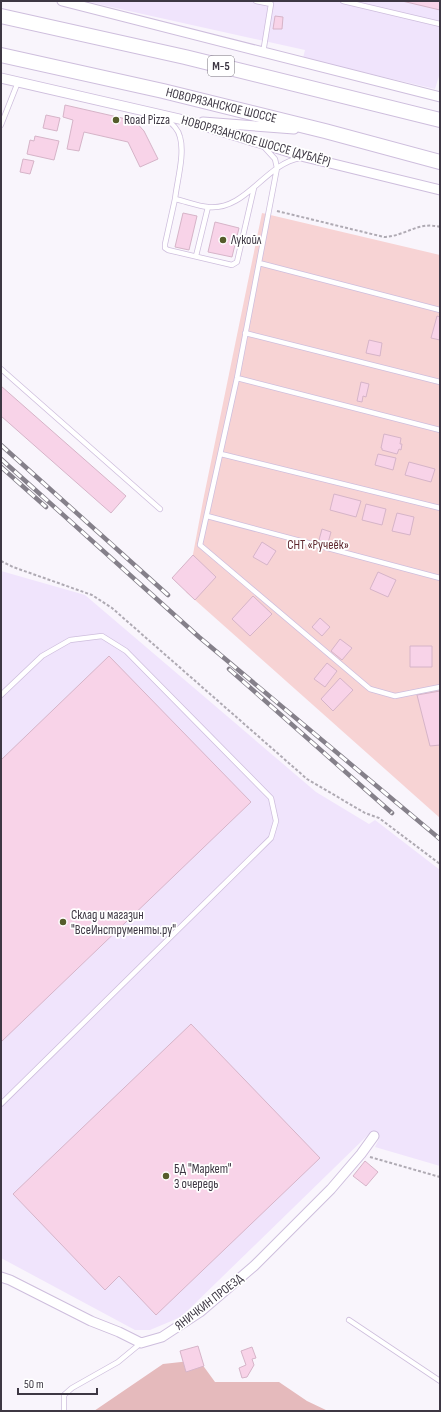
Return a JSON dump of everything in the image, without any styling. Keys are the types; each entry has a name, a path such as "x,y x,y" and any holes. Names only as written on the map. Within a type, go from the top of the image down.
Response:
{"highway":[{"name":"М-5","path":"1,16 186,57 440,120"},
{"name":"НОВОРЯЗАНСКОЕ ШОССЕ","path":"1,55 163,91 325,131 440,162"}],"street":[{"path":"62,1 440,97"},
{"name":"НОВОРЯЗАНСКОЕ ШОССЕ (ДУБЛЁР)","path":"1,78 161,114 305,157 440,190"},
{"path":"188,121 325,131"},
{"name":"ЯНИЧКИН ПРОЕЗД","path":"141,1343 162,1337 200,1312 254,1266 331,1189 361,1154 374,1136"},
{"path":"1,1277 141,1343"}],"lane":[{"path":"256,1 271,4 263,53"},
{"path":"342,1 440,24"},
{"path":"1,125 18,82"},
{"path":"161,114 175,126 180,137 182,152 175,199 165,248 168,250 232,264 237,262 254,188"},
{"path":"256,142 266,148 273,156 277,168 237,378 200,545 370,689 395,696 440,687"},
{"path":"175,199 208,207 230,203 254,188 277,168 292,160 305,157"},
{"path":"196,256 208,207"},
{"path":"259,263 440,310"},
{"path":"245,333 440,382"},
{"path":"1,369 160,509"},
{"path":"237,378 440,430"},
{"path":"221,454 440,508"},
{"path":"207,516 440,578"},
{"path":"1,695 42,656 70,640 102,636 126,651 271,798 276,821 271,838 1,1104"},
{"path":"349,1320 440,1381"},
{"path":"64,1411 64,1395 72,1388 118,1362 141,1343"}],"path":[{"path":"270,210 384,237 394,237 424,225 440,227"},
{"path":"1,562 92,595 112,608 307,779 365,812 379,818 440,864"},
{"path":"361,1154 440,1178"}],"shaded area":[{"path":"84,1 440,1 440,76 435,89 303,58 305,50"},
{"path":"1,571 85,595 316,792 369,824 375,820 440,870 440,1166 375,1147 379,1139 369,1134 181,1317 150,1330 135,1330 1,1258"},
{"path":"199,1360 215,1382 279,1382 307,1401 328,1411 94,1411 163,1364"}],"green space":[{"name":"СНТ «Ручеёк»","path":"262,213 440,255 440,818 186,592 203,501"}],"building":[{"path":"402,1 440,1 440,10"},
{"path":"275,16 283,17 282,29 273,29"},
{"path":"65,105 135,121 144,131 158,159 140,167 128,142 84,132 79,151 67,149 73,120 63,117"},
{"path":"46,115 60,118 57,131 43,128"},
{"path":"35,136 59,141 54,160 27,154 30,140 34,141"},
{"path":"23,159 34,161 30,174 20,172"},
{"path":"183,213 197,216 189,250 175,247"},
{"name":"Лукойл","path":"215,222 239,228 232,257 208,252"},
{"path":"437,316 440,317 440,340 431,338"},
{"path":"369,340 382,343 380,356 366,353"},
{"path":"361,382 369,384 366,397 363,396 362,402 357,401"},
{"path":"1,386 126,496 111,513 1,416"},
{"path":"384,434 401,438 401,450 399,449 397,454 382,450 381,448"},
{"path":"378,454 396,458 393,470 375,465"},
{"path":"409,462 435,469 431,482 405,475"},
{"path":"334,494 361,501 356,517 330,510"},
{"path":"366,504 386,509 382,525 362,520"},
{"path":"397,513 414,517 410,535 392,531"},
{"path":"322,529 331,532 328,543 319,540"},
{"path":"262,542 276,551 267,565 253,557"},
{"path":"193,555 216,577 195,600 172,578"},
{"path":"378,572 396,580 388,597 370,589"},
{"path":"253,596 272,614 250,636 232,619"},
{"path":"320,618 330,627 322,636 312,627"},
{"path":"340,639 352,648 342,660 331,651"},
{"path":"410,646 432,646 432,667 410,667"},
{"name":"Склад и магазин \"ВсеИнструменты.ру\"","path":"109,656 251,802 1,1042 1,760"},
{"path":"327,663 337,671 325,687 314,679"},
{"path":"340,678 353,690 333,711 321,699"},
{"path":"440,691 440,745 430,746 417,695"},
{"name":"БД \"Маркет\" 3 очередь","path":"191,1024 320,1158 156,1315 119,1276 105,1290 13,1194"},
{"path":"365,1161 378,1172 366,1186 353,1176"},
{"path":"198,1346 204,1366 186,1372 180,1351"},
{"path":"252,1347 256,1358 252,1359 254,1365 247,1377 242,1378 239,1368 246,1365 241,1351"}],"railway":[{"path":"1,445 168,595"},
{"path":"1,459 199,637 440,839"},
{"path":"1,467 46,507"},
{"path":"229,669 392,813"}],"place":[{"name":"Road Pizza","path":"116,120"},
{"name":"Лукойл","path":"223,240"},
{"name":"Склад и магазин \"ВсеИнструменты.ру\"","path":"63,922"},
{"name":"БД \"Маркет\" 3 очередь","path":"166,1176"}]}
